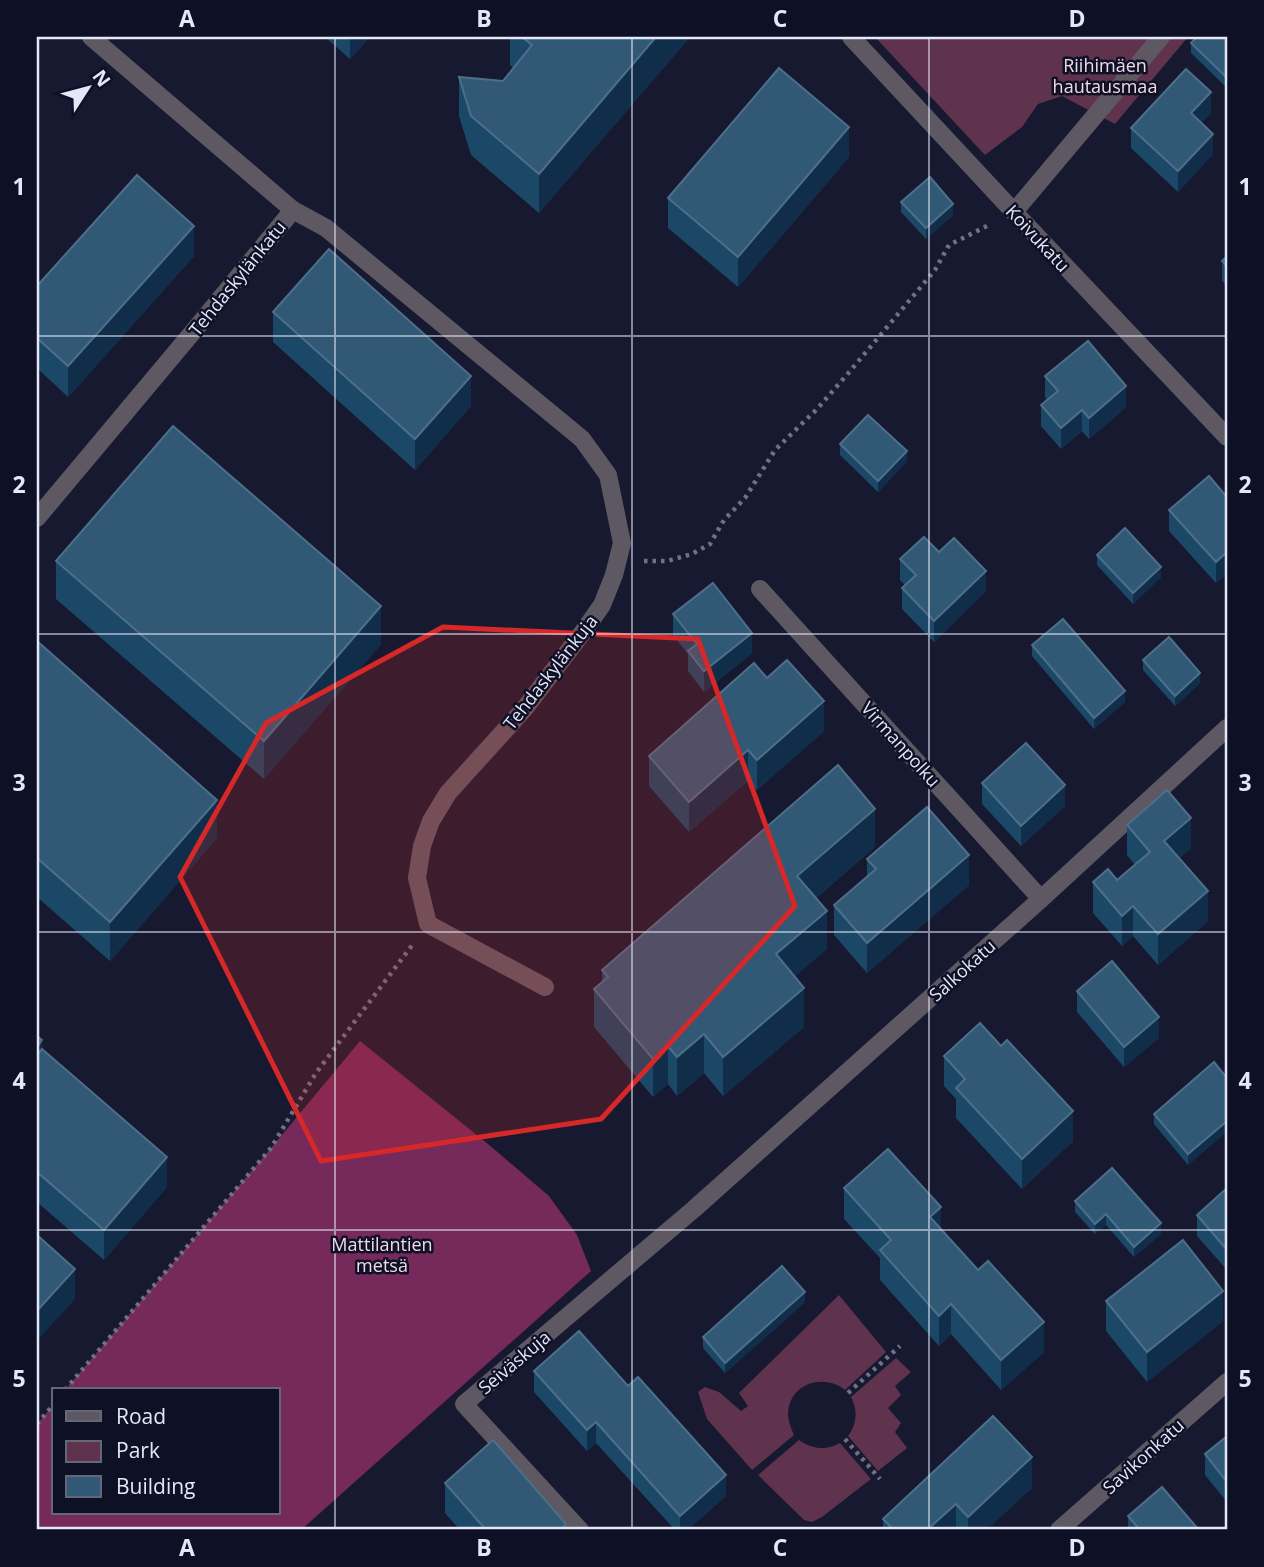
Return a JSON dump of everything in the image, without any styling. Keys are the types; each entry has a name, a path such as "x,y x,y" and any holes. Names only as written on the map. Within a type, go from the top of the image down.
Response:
{"street":[{"name":"Tehdaskylänkatu","path":"37,518 293,210 91,37"},
{"name":"Koivukatu","path":"851,37 1227,437"},
{"path":"1014,212 1161,37"},
{"name":"Tehdaskylänkuja","path":"293,210 326,228 582,439 608,475 622,543 614,575 602,605 525,708 448,793 431,821 422,846 416,878 428,924"},
{"name":"Virmanpolku","path":"760,589 1041,899"},
{"name":"Salkokatu","path":"694,1209 1041,899 1227,728"},
{"path":"428,924 545,987"},
{"name":"Seiväskuja","path":"580,1530 464,1404 694,1209"},
{"name":"Savikonkatu","path":"1059,1530 1227,1382"}],"path":[{"path":"622,543 643,561 667,561 692,554 710,544 724,520 745,498 775,450 818,408 851,370 935,270 949,244 1014,212"},
{"path":"67,1388 271,1148 316,1073 428,924"},
{"path":"848,1393 900,1346"},
{"path":"37,1424 52,1406"},
{"path":"845,1439 880,1479"}],"highlighted area":[{"path":"443,627 698,639 795,906 601,1119 321,1161 180,877 266,723"}],"green space":[{"name":"Riihimäen hautausmaa","path":"875,37 1188,37 1115,124 1062,96 1038,104 1022,127 985,155"},
{"name":"Mattilantien metsä","path":"360,1041 549,1196 577,1235 591,1271 301,1530 37,1530 37,1424 52,1406 52,1514 280,1514 280,1388 67,1388"},
{"path":"839,1295 886,1352 845,1390 827,1382 801,1388 790,1403 788,1414 794,1435 752,1470 707,1419 698,1392 705,1387 719,1392 741,1411 748,1406 739,1393"},
{"path":"896,1358 911,1372 895,1386 901,1395 888,1408 901,1423 895,1432 907,1448 878,1471 848,1436 856,1417 851,1397"},
{"path":"799,1440 819,1448 840,1443 871,1479 812,1522 804,1520 758,1475"}],"building":[{"path":"522,37 656,37 539,174 471,116 459,77 503,81 532,45"},
{"path":"1197,37 1227,37 1227,78 1191,43"},
{"path":"779,68 849,127 738,257 668,198"},
{"path":"1186,69 1211,92 1191,113 1213,134 1178,171 1131,128"},
{"path":"137,175 194,226 68,366 37,338 37,286"},
{"path":"930,177 953,204 926,228 901,202"},
{"path":"329,249 471,376 415,439 273,312"},
{"path":"1088,341 1126,386 1089,418 1082,410 1061,428 1041,405 1058,391 1045,376"},
{"path":"868,415 907,451 878,481 840,444"},
{"path":"173,426 381,606 264,741 56,561"},
{"path":"1209,476 1227,497 1227,552 1216,562 1169,510"},
{"path":"1125,528 1161,567 1133,593 1097,555"},
{"path":"924,537 939,552 954,538 986,571 934,621 902,588 916,575 900,559"},
{"path":"713,583 752,633 704,671 688,651 697,644 673,614"},
{"path":"1063,619 1125,691 1094,718 1032,645"},
{"path":"1169,637 1200,673 1175,696 1143,660"},
{"path":"37,641 217,800 110,922 37,858"},
{"path":"787,660 824,701 757,760 748,750 689,802 649,756 754,663 767,678"},
{"path":"1026,743 1065,785 1021,826 982,783"},
{"path":"838,765 875,809 797,876 827,911 776,954 804,988 723,1057 704,1034 677,1057 668,1046 653,1059 594,989 608,977 602,970"},
{"path":"1167,790 1191,818 1164,841 1208,891 1158,934 1133,906 1122,916 1093,882 1108,869 1117,880 1150,852 1127,825"},
{"path":"927,807 969,855 867,943 834,905 876,869 867,859"},
{"path":"1112,961 1159,1017 1124,1047 1077,991"},
{"path":"980,1023 1001,1046 1007,1040 1073,1111 1022,1159 956,1088 965,1079 944,1056"},
{"path":"42,1049 167,1157 104,1230 37,1172 37,1055"},
{"path":"1214,1062 1227,1078 1227,1121 1188,1154 1154,1114"},
{"path":"888,1149 941,1207 930,1217 978,1270 988,1261 1044,1322 1001,1360 951,1304 939,1316 880,1250 891,1240 844,1188"},
{"path":"1112,1168 1161,1223 1134,1247 1106,1214 1095,1224 1075,1201"},
{"path":"1227,1188 1227,1250 1197,1215"},
{"path":"37,1235 75,1269 37,1311"},
{"path":"1183,1240 1223,1291 1147,1352 1106,1301"},
{"path":"782,1266 805,1292 725,1363 703,1337"},
{"path":"579,1331 628,1386 638,1377 726,1475 680,1516 596,1422 587,1430 534,1371"},
{"path":"993,1416 1032,1457 968,1517 956,1504 927,1530 894,1530 883,1519"},
{"path":"1227,1436 1227,1482 1205,1454"},
{"path":"493,1440 566,1524 560,1530 486,1530 445,1483"},
{"path":"1162,1487 1199,1530 1140,1530 1128,1516"}]}
